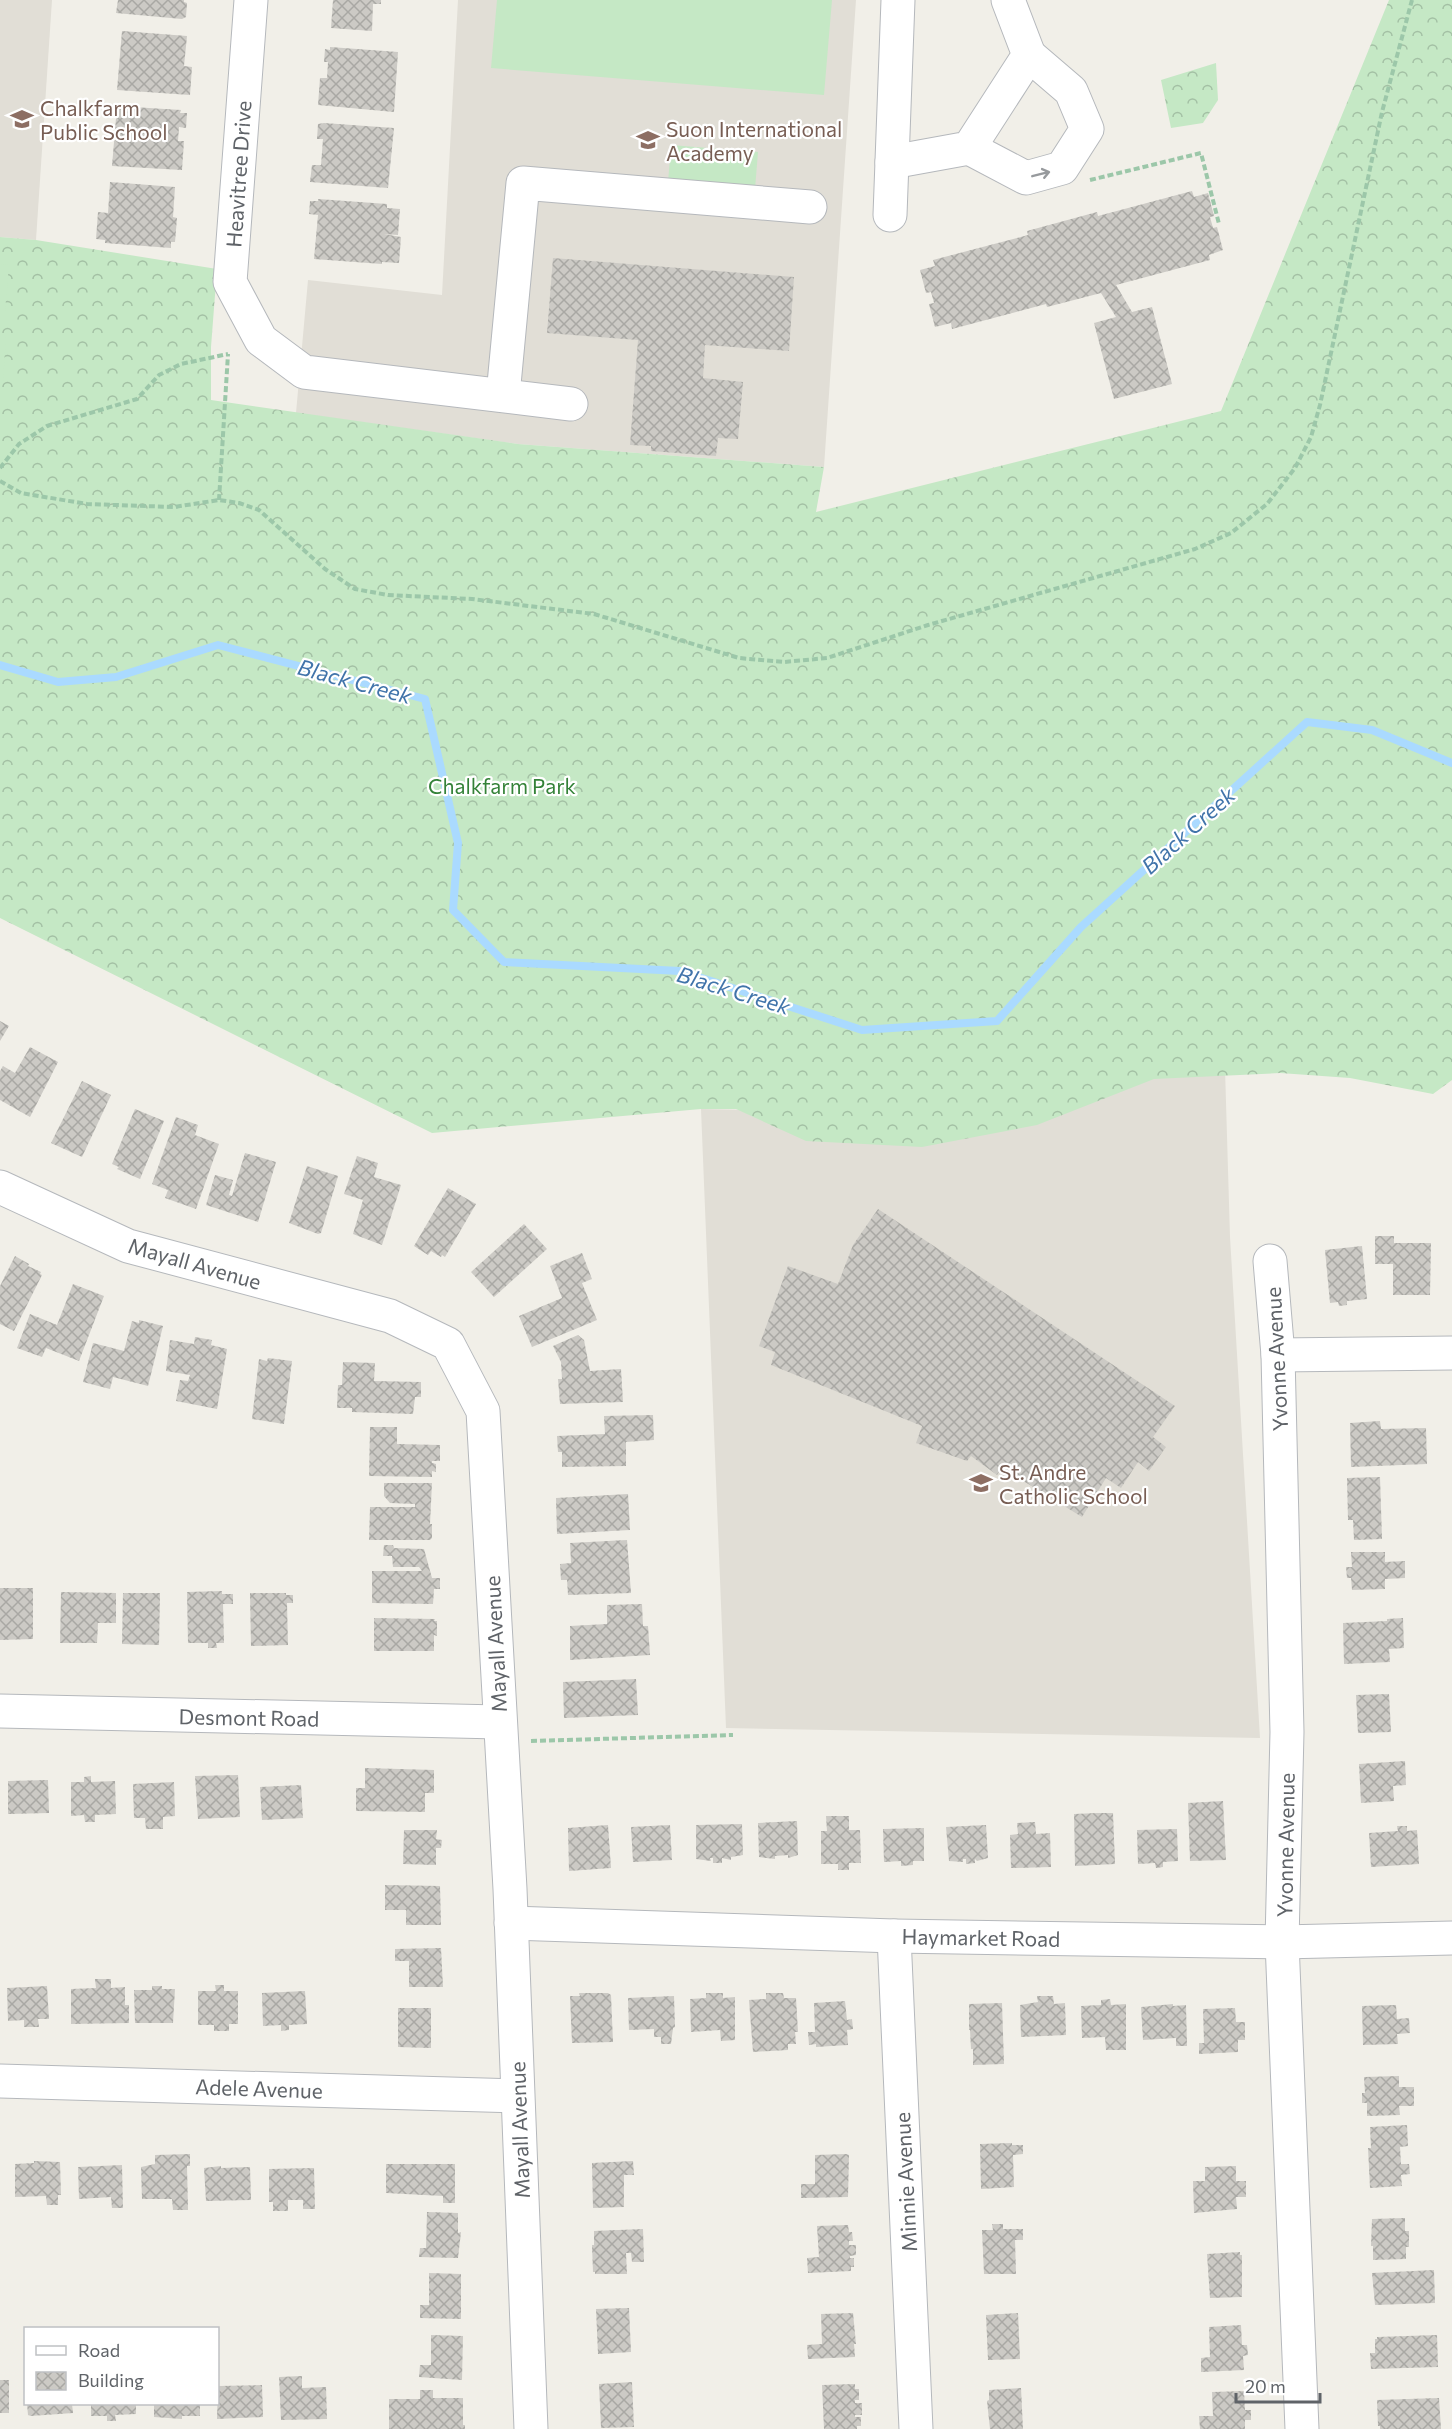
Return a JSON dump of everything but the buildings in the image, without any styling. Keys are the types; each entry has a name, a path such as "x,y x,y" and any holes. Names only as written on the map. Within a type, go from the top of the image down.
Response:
{"street":[{"name":"Heavitree Drive","path":"251,0 230,282 261,340"},
{"path":"890,215 898,0"},
{"path":"892,162 969,148 1026,178 1062,168 1087,129 1071,91 1029,55 1008,0"},
{"path":"969,148 1029,55"},
{"path":"503,394 523,183 810,207"},
{"path":"261,340 304,372 503,394 571,404"},
{"name":"Mayall Avenue","path":"0,1187 128,1246 390,1316 448,1344 483,1411 511,1923 531,2429"},
{"name":"Yvonne Avenue","path":"1270,1261 1278,1355 1287,1732 1282,1942 1302,2429"},
{"path":"1278,1355 1452,1353"},
{"name":"Desmont Road","path":"0,1711 500,1732"},
{"name":"Haymarket Road","path":"511,1923 894,1936 1282,1942 1452,1938"},
{"name":"Minnie Avenue","path":"894,1936 916,2429"},
{"name":"Adele Avenue","path":"0,2081 517,2096"}],"path":[{"path":"0,481 21,493 87,504 174,507 219,500 238,503 259,510 325,569 355,589 388,595 472,599 594,614 739,658 784,662 827,658 928,625 1195,549 1231,533 1267,504 1296,468 1311,437 1320,405 1382,112 1412,0"},
{"path":"1062,168 1074,184 1201,153 1219,224"},
{"path":"0,468 19,444 47,426 137,399 159,375 181,364 228,354 261,340"},
{"path":"219,500 228,354"},
{"path":"500,1732 733,1735"}],"shaded area":[{"name":"Chalkfarm Public School","path":"0,0 52,0 36,240 0,237"},
{"name":"Suon International Academy","path":"458,0 856,0 824,467 518,444 296,413 308,280 442,295"},
{"name":"St. Andre Catholic School","path":"1224,1035 1230,1237 1260,1738 726,1728 701,1109 976,1114"}],"green space":[{"path":"497,0 832,0 824,95 491,68"},
{"name":"Chalkfarm Park","path":"1389,0 1452,0 1452,1080 1433,1094 1350,1078 1280,1073 1154,1079 1037,1125 922,1147 806,1141 736,1109 701,1109 432,1133 0,918 0,237 36,240 217,269 211,347 211,400 518,444 824,467 816,512 1221,411"},
{"path":"1216,63 1218,100 1203,123 1171,128 1161,80"},
{"path":"671,145 758,152 753,214 666,208"},
{"path":"0,264 9,265 5,311 0,311"},
{"path":"0,335 6,335 3,381 0,381"}],"waterway":[{"name":"Black Creek","path":"0,665 58,682 116,677 218,645 425,699 458,843 453,910 504,962 680,971 862,1030 997,1021 1081,927 1307,722 1372,730 1452,763"}],"place":[{"name":"Chalkfarm Public School","path":"22,119"},
{"name":"Suon International Academy","path":"648,140"},
{"name":"St. Andre Catholic School","path":"981,1483"}]}
